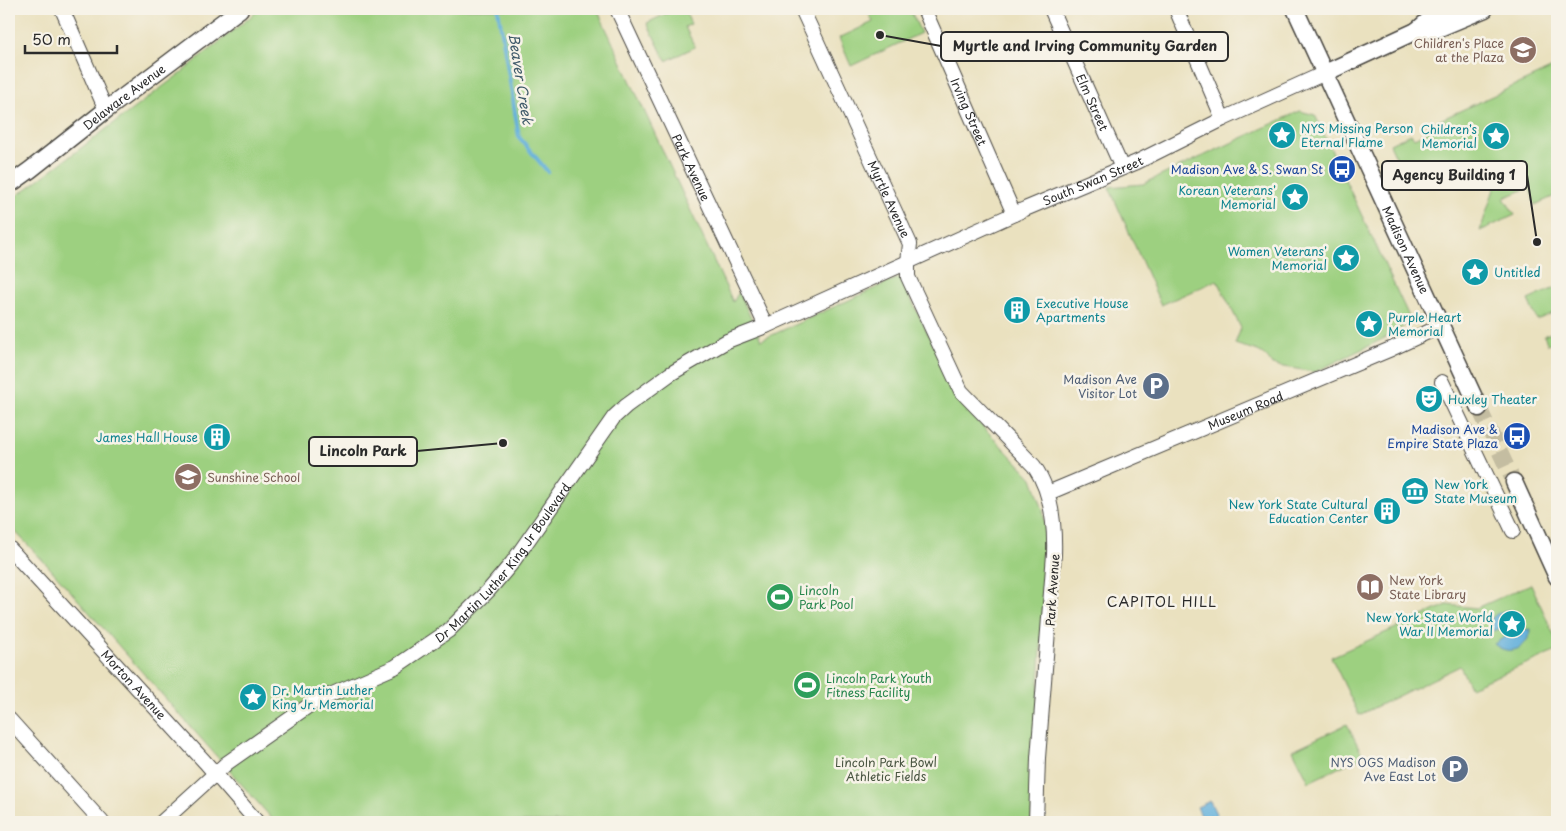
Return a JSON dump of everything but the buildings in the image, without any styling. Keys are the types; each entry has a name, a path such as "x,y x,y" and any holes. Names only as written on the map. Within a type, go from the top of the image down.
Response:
{"main road":[{"name":"Delaware Avenue","path":"9,185 240,9"},
{"name":"Madison Avenue","path":"1295,9 1479,408"},
{"name":"South Swan Street","path":"1325,73 1416,31 1430,19 1450,9"},
{"name":"South Swan Street","path":"1416,31 1437,29 1485,9"},
{"path":"1514,482 1557,577"}],"street":[{"path":"62,9 106,110"},
{"name":"Park Avenue","path":"618,9 766,326"},
{"name":"Myrtle Avenue","path":"802,9 910,244 908,277 961,391"},
{"name":"Irving Street","path":"924,9 1014,214"},
{"name":"Elm Street","path":"1051,9 1122,168"},
{"path":"1176,9 1223,119"},
{"name":"South Swan Street","path":"766,326 1014,214 1122,168 1223,119 1325,73"},
{"name":"Dr Martin Luther King Jr Boulevard","path":"215,774 249,747 314,702 378,676 395,667 448,631 489,590 512,563 614,417 670,374 727,341 766,326"},
{"name":"Museum Road","path":"1048,493 1391,349 1441,326"},
{"path":"1442,382 1513,531"},
{"name":"Park Avenue","path":"961,391 1042,476 1048,493 1055,530 1038,758 1036,822"},
{"name":"Morton Avenue","path":"9,548 257,822"},
{"path":"9,719 102,822"},
{"path":"162,822 215,774"}],"green space":[{"name":"Lincoln Park Bowl Athletic Fields","path":"260,9 597,9 733,302 739,292 761,340 900,277 964,407 1032,478 1043,510 1047,543 1031,822 275,822 48,566 9,525 9,201 181,73"},
{"path":"676,9 684,9 691,24 685,27 695,47 666,61 647,23"},
{"path":"867,9 910,9 921,33 851,66 839,38 873,22"},
{"path":"1557,66 1557,195 1535,205 1530,187 1504,198 1515,215 1480,231 1494,189 1482,168 1461,158 1433,159 1403,172 1390,144 1411,134 1414,138 1427,132 1425,127"},
{"path":"1300,111 1315,115 1411,321 1391,335 1315,372 1272,365 1261,352 1235,344 1241,328 1217,280 1161,305 1109,187 1143,184"},
{"path":"1557,287 1557,311 1537,320 1528,300"},
{"path":"1557,330 1557,341 1548,345 1544,336"},
{"path":"1531,584 1557,642 1557,651 1470,687 1460,666 1359,715 1331,657 1447,605 1477,608"},
{"path":"1347,724 1363,756 1309,782 1293,750"}],"water":[{"path":"1295,190 1303,198 1295,206 1287,198"},
{"path":"1509,610 1523,616 1511,626 1488,632 1491,619 1500,612"},
{"path":"1530,629 1526,642 1517,649 1506,650 1494,644 1512,632"},
{"path":"1210,801 1220,822 1204,822 1197,807"}],"waterway":[{"name":"Beaver Creek","path":"498,9 519,137 548,172"}],"tunnel":[{"path":"1479,408 1514,482"}],"place":[{"name":"Myrtle and Irving Community Garden","path":"880,35"},
{"name":"Children's Place at the Plaza","path":"1523,50"},
{"name":"NYS Missing Person Eternal Flame","path":"1282,135"},
{"name":"Children's Memorial","path":"1496,136"},
{"name":"Madison Ave & S. Swan St","path":"1342,169"},
{"name":"Korean Veterans' Memorial","path":"1295,197"},
{"name":"Agency Building 1","path":"1537,242"},
{"name":"Women Veterans' Memorial","path":"1346,258"},
{"name":"Untitled","path":"1475,272"},
{"name":"Executive House Apartments","path":"1017,310"},
{"name":"Purple Heart Memorial","path":"1369,324"},
{"name":"Madison Ave Visitor Lot","path":"1156,386"},
{"name":"Huxley Theater","path":"1429,399"},
{"name":"Madison Ave & Empire State Plaza","path":"1517,436"},
{"name":"James Hall House","path":"217,437"},
{"name":"Lincoln Park","path":"503,443"},
{"name":"Sunshine School","path":"188,477"},
{"name":"New York State Museum","path":"1415,491"},
{"name":"New York State Cultural Education Center","path":"1387,511"},
{"name":"New York State Library","path":"1370,587"},
{"name":"Lincoln Park Pool","path":"780,597"},
{"name":"New York State World War II Memorial","path":"1512,624"},
{"name":"Lincoln Park Youth Fitness Facility","path":"807,685"},
{"name":"Dr. Martin Luther King Jr. Memorial","path":"253,697"},
{"name":"NYS OGS Madison Ave East Lot","path":"1455,769"}],"district":[{"name":"CAPITOL HILL","path":"1162,601"}]}
